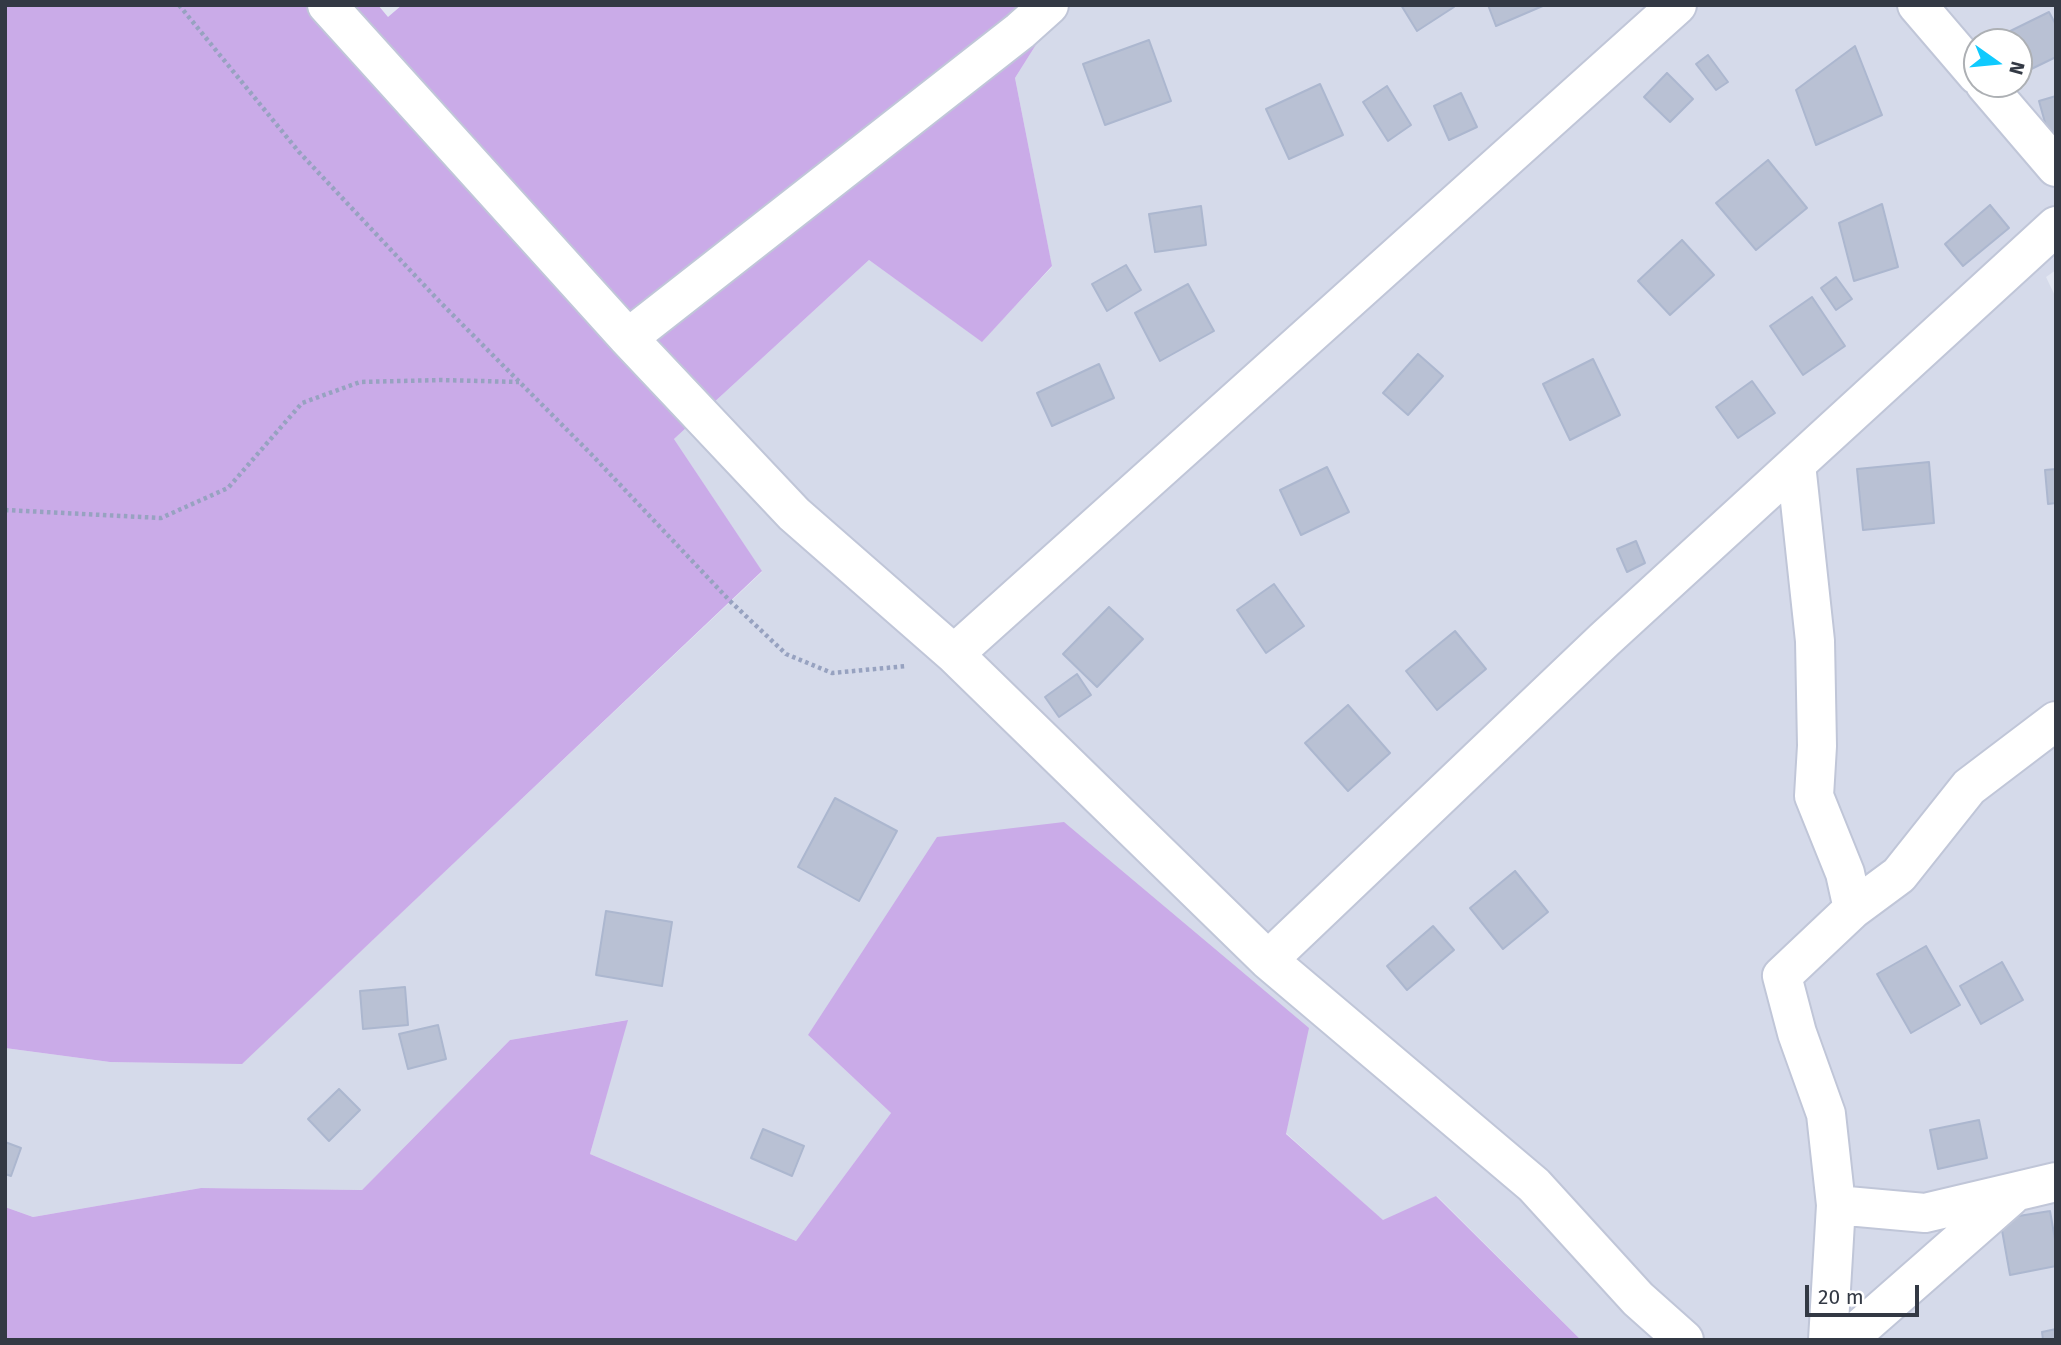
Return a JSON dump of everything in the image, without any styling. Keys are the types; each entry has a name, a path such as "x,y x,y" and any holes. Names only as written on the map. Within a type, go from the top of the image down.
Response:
{"street":[{"path":"628,338 1020,32 1049,5"},
{"path":"954,654 1677,5"},
{"path":"1917,5 1963,59"},
{"path":"349,13 628,338 794,514 954,654 1268,960 1534,1185 1638,1299 1684,1340"},
{"path":"1997,98 2056,166"},
{"path":"1268,960 1604,640 2056,226"},
{"path":"1797,464 1815,641 1817,746 1814,796 1845,873 1853,909"},
{"path":"1828,1340 1836,1205 1826,1114 1797,1033 1782,976 1853,909 1899,875 1969,787 2056,721"},
{"path":"1836,1205 1925,1213 2056,1182"},
{"path":"1847,1340 2014,1193"}],"path":[{"path":"179,5 299,152 439,301 730,601 786,654 832,673 902,667 954,654"},
{"path":"5,510 161,518 228,488 302,403 360,382 520,382"}],"shaded area":[{"path":"5,5 378,5 388,17 402,5 1061,5 1015,78 1052,266 982,342 869,260 674,439 762,571 242,1064 110,1062 5,1048"},
{"path":"1061,5 2056,5 2056,270 2046,277 2056,298 2056,1340 1581,1340 1437,1196 1383,1221 1286,1133 1308,1028 808,1035 891,1113 796,1241 590,1154 627,1020 510,1040 362,1190 201,1188 33,1217 5,1207 5,1048 110,1062 242,1063 762,572 674,439 869,260 982,341 1052,267 1015,78"},
{"path":"1064,822 1309,1028 1286,1134 1383,1220 1436,1196 1581,1340 5,1340 5,1207 33,1217 201,1188 362,1190 510,1040 628,1020 590,1154 796,1241 891,1113 808,1035 937,837"}],"building":[{"path":"1401,5 1453,5 1454,7 1417,31"},
{"path":"1488,5 1545,5 1496,26"},
{"path":"2049,12 2056,25 2056,57 2033,68 2033,28 2016,28"},
{"path":"1149,40 1171,101 1105,125 1083,64"},
{"path":"1855,46 1882,115 1816,145 1796,90"},
{"path":"1708,55 1728,82 1716,90 1696,64"},
{"path":"1667,73 1693,99 1670,122 1644,97"},
{"path":"1320,84 1343,135 1289,159 1266,109"},
{"path":"1387,86 1411,125 1388,141 1363,102"},
{"path":"1461,93 1477,127 1449,140 1434,106"},
{"path":"2056,96 2056,162 2039,101"},
{"path":"1768,160 1807,208 1756,250 1716,203"},
{"path":"1882,204 1898,267 1854,281 1839,223"},
{"path":"1990,205 2009,228 1963,266 1945,244"},
{"path":"1201,206 1206,245 1155,252 1149,214"},
{"path":"1682,240 1714,275 1670,315 1638,281"},
{"path":"1126,265 1141,290 1107,311 1092,284"},
{"path":"1836,277 1852,299 1836,310 1821,288"},
{"path":"1188,284 1214,331 1160,361 1135,313"},
{"path":"1812,297 1845,346 1803,375 1770,326"},
{"path":"1418,354 1443,376 1408,415 1383,393"},
{"path":"1593,359 1620,415 1570,440 1543,384"},
{"path":"1099,364 1114,398 1052,426 1037,393"},
{"path":"1752,381 1775,413 1738,438 1716,407"},
{"path":"1929,462 1934,523 1863,530 1857,469"},
{"path":"1327,467 1349,512 1301,535 1280,490"},
{"path":"2056,469 2056,503 2048,504 2045,470"},
{"path":"1636,541 1645,563 1627,572 1617,549"},
{"path":"1274,584 1304,626 1266,653 1237,610"},
{"path":"1109,607 1143,639 1097,687 1063,654"},
{"path":"1455,631 1486,669 1437,710 1406,671"},
{"path":"1077,674 1091,695 1059,717 1045,697"},
{"path":"1348,705 1390,753 1348,791 1305,743"},
{"path":"835,798 897,831 859,901 798,867"},
{"path":"1515,871 1548,912 1503,949 1470,908"},
{"path":"606,911 672,922 662,986 596,975"},
{"path":"1433,926 1454,950 1407,990 1387,966"},
{"path":"1926,946 1960,1005 1911,1033 1877,974"},
{"path":"2002,962 2023,1000 1981,1024 1960,986"},
{"path":"405,987 408,1025 363,1029 360,991"},
{"path":"438,1025 446,1059 408,1069 399,1034"},
{"path":"339,1089 360,1110 329,1141 308,1119"},
{"path":"1979,1120 1987,1158 1938,1169 1930,1130"},
{"path":"763,1129 804,1146 792,1176 751,1158"},
{"path":"5,1142 21,1148 11,1176 5,1174"},
{"path":"2050,1211 2056,1245 2056,1266 2010,1275 2000,1219"},
{"path":"2056,1329 2056,1340 2043,1340 2042,1332"}]}
